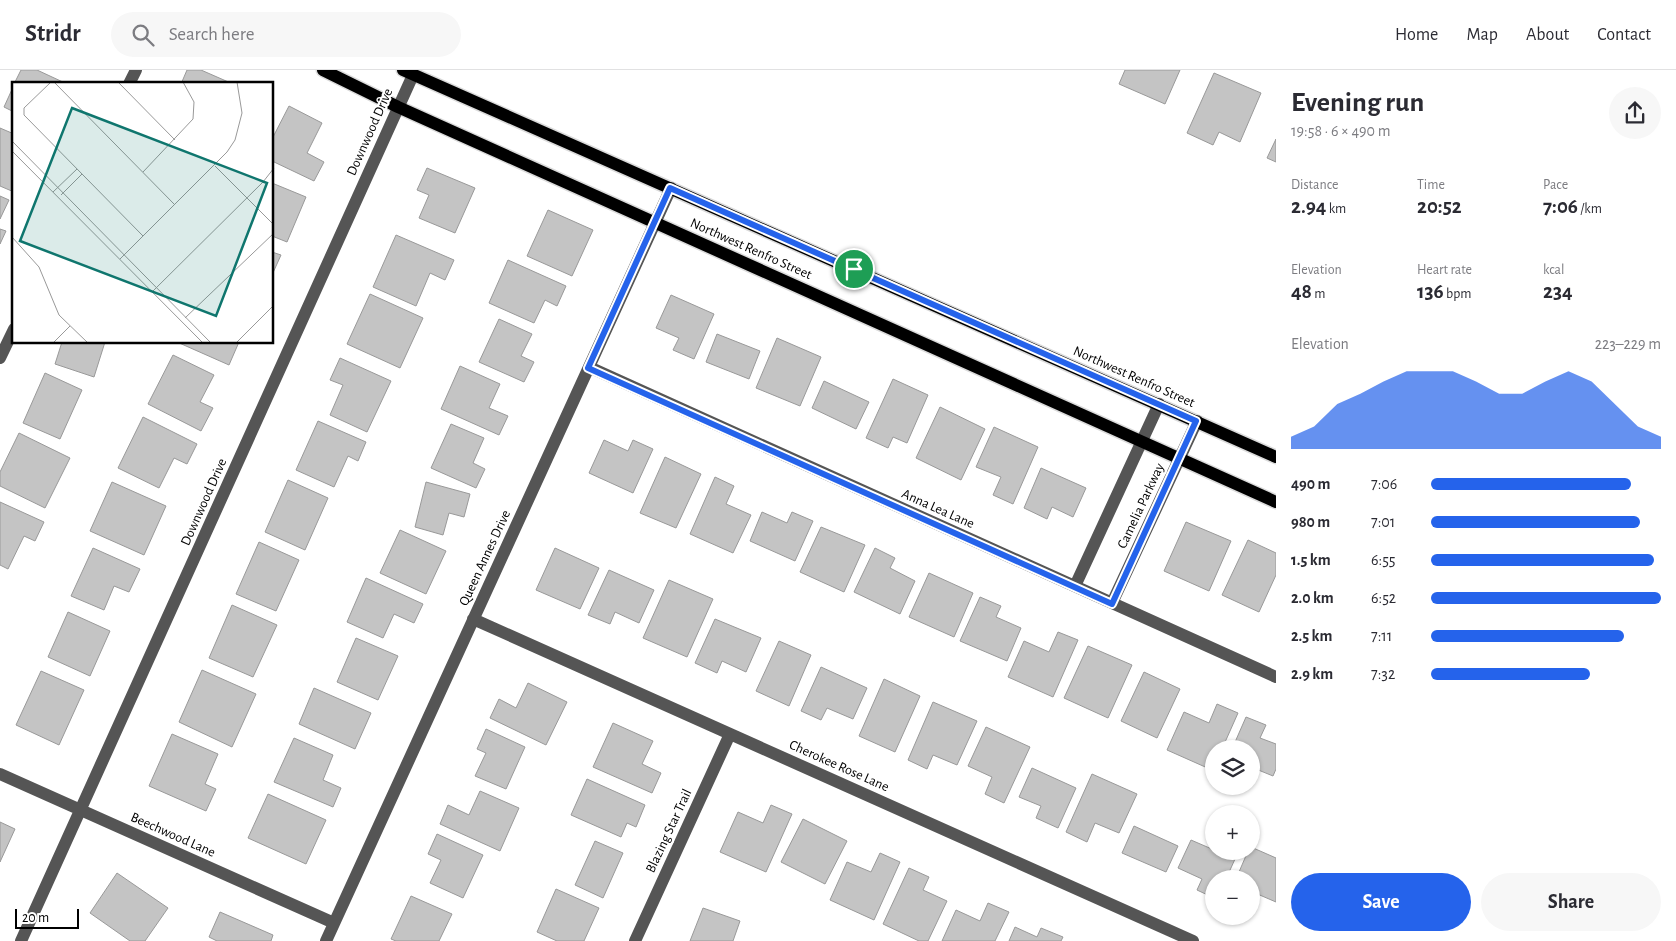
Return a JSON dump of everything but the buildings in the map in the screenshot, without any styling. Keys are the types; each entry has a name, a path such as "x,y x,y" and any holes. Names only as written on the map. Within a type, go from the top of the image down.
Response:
{"main road":[{"name":"Northwest Renfro Street","path":"323,70 398,107 1276,502"},
{"name":"Northwest Renfro Street","path":"408,72 1276,457"}],"street":[{"path":"130,82 136,70"},
{"name":"Downwood Drive","path":"22,941 398,107 408,72"},
{"name":"Queen Annes Drive","path":"326,941 670,188"},
{"path":"0,358 12,333"},
{"name":"Anna Lea Lane","path":"588,368 1276,677"},
{"name":"Camelia Parkway","path":"1075,586 1159,404"},
{"name":"Camelia Parkway","path":"1112,604 1196,421"},
{"name":"Cherokee Rose Lane","path":"473,619 1193,941"},
{"name":"Blazing Star Trail","path":"635,941 730,734"},
{"name":"Beechwood Lane","path":"0,774 334,923"}],"route":[{"path":"670,188 854,269 1196,421 1112,604 588,368 648,240 670,188"}]}
